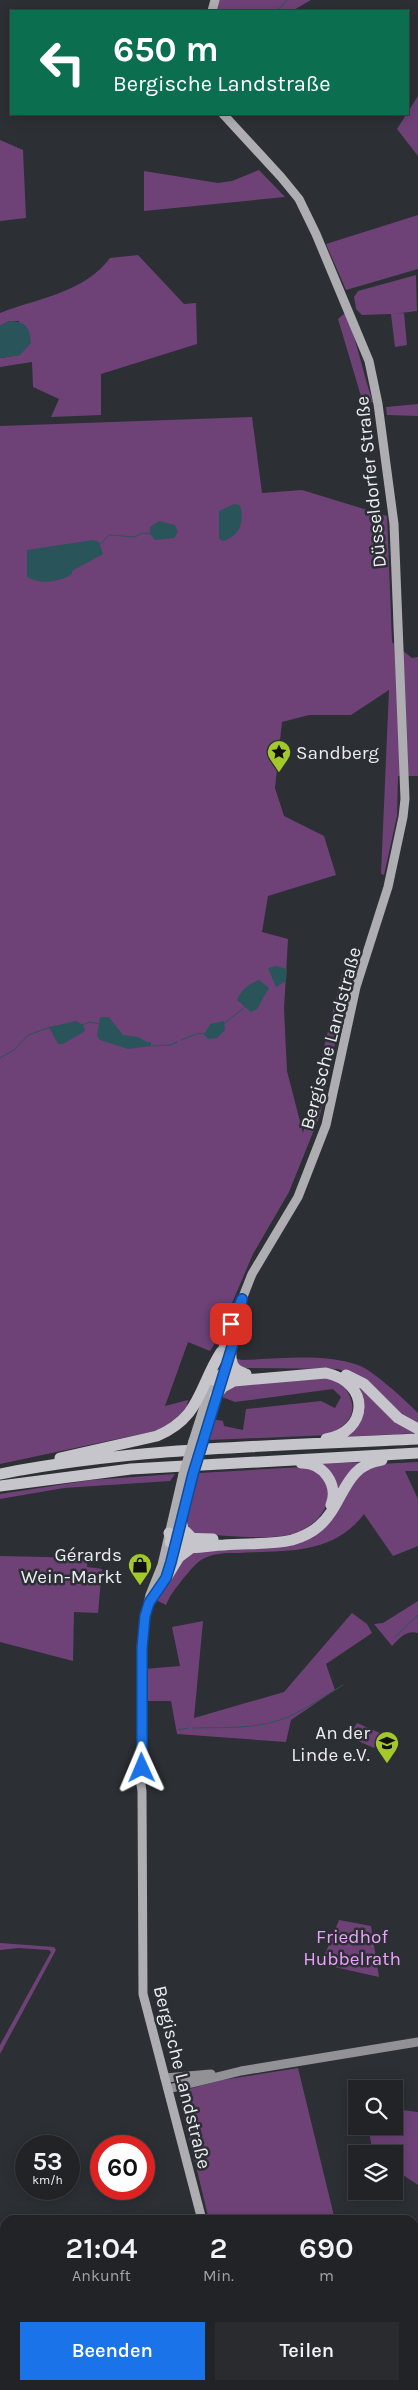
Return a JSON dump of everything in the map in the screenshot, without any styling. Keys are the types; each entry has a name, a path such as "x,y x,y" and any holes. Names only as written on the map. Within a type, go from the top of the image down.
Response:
{"highway":[{"path":"226,1351 238,1372 246,1374"},
{"path":"39,1467 65,1456 157,1436 170,1430 184,1420 194,1408 226,1351"},
{"path":"212,1380 222,1374 339,1371 364,1384 398,1418 418,1429"},
{"path":"215,1396 226,1385 234,1381 286,1376 326,1373 343,1378 351,1384 359,1405 356,1417 350,1428 332,1438 283,1446"},
{"path":"0,1474 39,1467 158,1453 418,1439"},
{"path":"0,1486 131,1469 418,1453"},
{"path":"172,1540 192,1543 283,1541 301,1537 325,1521 346,1482 358,1470 379,1461 418,1458"},
{"path":"167,1575 192,1543 278,1538 303,1533 316,1525 325,1516 333,1502 332,1483 322,1470 315,1466 305,1463 294,1464 282,1460"},
{"path":"181,1520 192,1543"}],"main road":[{"name":"Düsseldorfer Straße","path":"224,115 285,180 299,199 316,234 369,361 378,404 394,524 403,712"},
{"name":"Bergische Landstraße","path":"149,1603 167,1575 172,1540 212,1380 239,1324 242,1299 256,1265 298,1197 328,1118 354,995 381,916 403,817 403,712"},
{"name":"Bergische Landstraße","path":"198,1440 222,1374 226,1351"},
{"name":"Bergische Landstraße","path":"188,1474 181,1520 164,1558 144,1623 142,1648 142,1775 145,1779 145,1787 142,1791 143,1994 201,2215"},
{"path":"164,1558 168,1562 167,1575"}],"street":[{"path":"165,2078 241,2071 418,2042"},
{"path":"168,2089 241,2071"}],"green space":[{"path":"218,0 311,0 294,10 215,10"},
{"path":"418,96 418,156 397,129 406,115 409,115 409,110"},
{"path":"0,140 23,150 26,218 0,221"},
{"path":"259,170 285,197 144,211 144,171 218,183 232,181"},
{"path":"418,215 418,269 346,290 326,244"},
{"path":"138,255 184,304 196,303 197,344 101,374 101,415 51,417 59,399 33,387 32,362 0,367 0,358 20,355 19,321 9,321 0,326 0,313 74,287 99,270 110,258"},
{"path":"416,275 417,311 393,314 404,313 407,345 395,347 391,314 362,315 356,309 354,297 358,291"},
{"path":"345,313 373,402 363,403 338,319"},
{"path":"418,404 418,416 387,415 386,407"},
{"path":"252,417 262,493 302,490 387,516 392,642 394,644 391,530 397,646 412,658 418,657 418,776 398,776 397,816 384,875 381,874 389,690 351,715 309,715 282,722 275,788 284,816 324,836 336,875 268,896 262,932 288,939 284,1009 287,1071 303,1133 342,974 352,975 344,1001 320,1115 289,1192 253,1254 215,1343 210,1351 188,1342 165,1406 188,1400 187,1406 169,1428 0,1464 0,426"},
{"path":"233,1358 242,1360 315,1358 344,1361 358,1365 380,1379 418,1413 418,1424 399,1415 352,1374 338,1369 245,1368 237,1366"},
{"path":"310,1377 338,1379 350,1396 352,1410 350,1417 339,1429 329,1435 209,1440 213,1419 223,1421 224,1426 243,1430 246,1409 321,1401 335,1408 341,1397 333,1389 235,1402 222,1397 231,1385"},
{"path":"354,1383 418,1433 343,1437 358,1425"},
{"path":"369,1462 336,1497 317,1464"},
{"path":"418,1462 418,1471 405,1471 418,1499 418,1546 393,1556 364,1514 351,1528 323,1544 273,1552 223,1553 205,1558 196,1564 182,1580 166,1605 156,1600 171,1573 186,1553 307,1536 355,1477 380,1464"},
{"path":"302,1467 316,1471 325,1478 329,1487 329,1498 325,1509 306,1528 293,1534 258,1537 197,1534 187,1528 188,1505 199,1473"},
{"path":"175,1474 170,1481 64,1488 0,1499 0,1494 91,1480"},
{"path":"0,1556 88,1558 87,1567 102,1569 98,1613 74,1612 73,1661 0,1642"},
{"path":"418,1601 418,1633 407,1634 392,1646 374,1624 383,1623"},
{"path":"352,1613 367,1624 372,1633 326,1664 335,1690 291,1720 286,1742 177,1734 171,1701 145,1701 144,1669 180,1666 172,1627 203,1621 194,1718 284,1692"},
{"path":"357,1723 380,1733 374,1748 349,1737"},
{"name":"Friedhof Hubbelrath","path":"339,1920 371,1926 379,1977 321,1964"},
{"path":"0,1943 54,1947 56,1950 0,2054 0,2045 51,1952 49,1950 19,1948 0,1950"},
{"path":"298,2068 334,2215 208,2215 178,2092 222,2080"},
{"path":"403,2110 418,2112 418,2185 403,2175 403,2145 371,2145 370,2135 403,2135"}],"water":[{"path":"9,321 19,322 26,326 31,343 20,355 0,358 0,326"},
{"path":"234,504 240,505 242,517 240,528 233,536 222,541 219,538 219,511"},
{"path":"159,521 175,525 178,532 174,538 155,540 150,534 150,527"},
{"path":"93,540 99,542 103,554 72,571 72,574 50,582 38,581 27,577 27,550"},
{"path":"276,966 287,969 286,981 276,987 268,968"},
{"path":"259,980 269,988 257,1009 251,1012 237,1000 246,988"},
{"path":"100,1017 109,1017 123,1035 138,1037 151,1042 151,1046 128,1049 100,1040 97,1036"},
{"path":"76,1021 83,1025 85,1031 63,1044 58,1044 49,1027"},
{"path":"224,1021 225,1030 217,1038 208,1039 204,1035 210,1024"}],"waterway":[{"path":"278,10 287,0"},
{"path":"99,545 109,535 135,537 142,533 150,534"},
{"path":"225,1023 245,1007"},
{"path":"82,1025 90,1022 100,1024"},
{"path":"0,1058 14,1050 28,1035 51,1027"},
{"path":"181,1040 196,1034 206,1033"},
{"path":"152,1046 171,1045 177,1042"},
{"path":"395,1637 418,1615"},
{"path":"193,1728 233,1727 272,1722 302,1710 343,1685"},
{"path":"178,1730 188,1728"}],"place":[{"name":"Sandberg","path":"279,773"},
{"name":"Gérards Wein-Markt","path":"140,1586"},
{"name":"An der Linde e.V.","path":"387,1764"}],"route":[{"path":"142,1768 141,1672 145,1616 149,1603 166,1578 171,1562 179,1525 215,1396 239,1324 242,1299 231,1324"}]}
